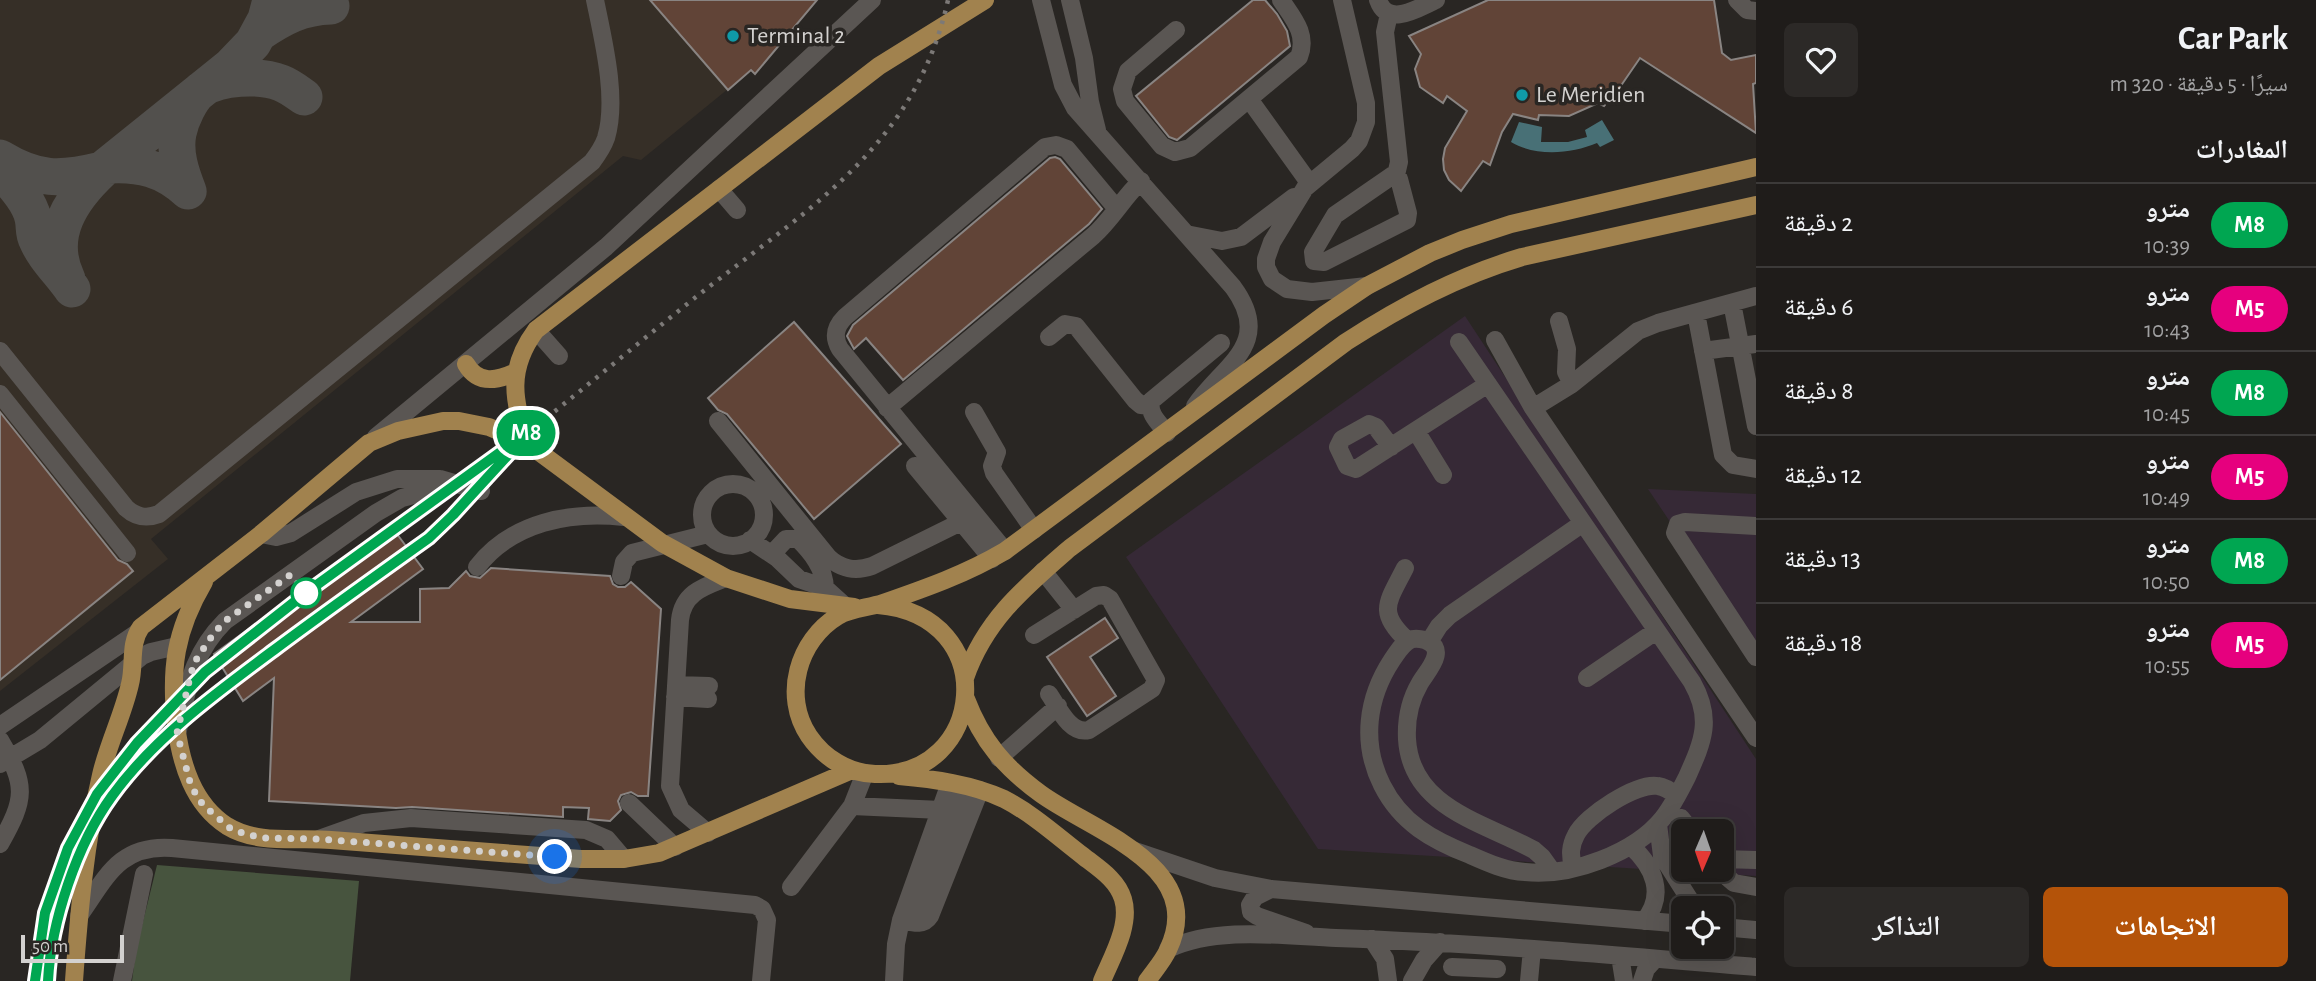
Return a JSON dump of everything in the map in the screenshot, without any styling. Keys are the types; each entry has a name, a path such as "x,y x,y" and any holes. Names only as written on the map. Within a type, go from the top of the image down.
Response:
{"main road":[{"path":"527,443 517,405 516,372 526,344 536,330 890,58 985,0"},
{"path":"878,605 931,587 998,555 1167,433 1271,353 1367,286 1430,253 1511,224 1756,167"},
{"path":"965,678 972,658 992,623 1042,572 1070,548 1346,342 1422,297 1459,279 1522,257 1756,205"},
{"path":"466,364 474,374 486,380 500,379 516,372"},
{"path":"74,981 93,807 130,685 137,633 369,443 413,426 451,421 489,427 527,443 662,544 726,578 790,598 852,607 898,607 918,613 936,625 950,640 960,658 965,678 966,699 960,721 948,742 932,758 911,769 888,774"},
{"path":"209,573 188,609 177,646 173,682 177,733 191,786 203,805 230,828 255,836 581,859 624,859 645,857 675,847 796,792 858,772 888,774 965,787 1002,798 1040,822 1106,874 1118,890 1122,897 1124,917 1118,942 1102,981"},
{"path":"852,607 823,626 810,641 801,658 796,687 799,716 807,734 827,755 858,772"},
{"path":"966,699 976,725 999,758 1041,794 1135,851 1167,883 1177,912 1168,949 1147,981"}],"street":[{"path":"0,351 126,508 145,517 159,514 592,162 606,139 610,114 607,70 595,0"},
{"path":"369,443 606,247 730,135 872,0"},
{"path":"1041,0 1058,70 1068,97 1241,299 1248,325 1239,356 1202,396 1189,415"},
{"path":"1176,30 1128,71 1122,89 1125,101 1162,146 1175,152 1190,148 1294,63 1302,50 1301,34 1281,0"},
{"path":"1186,234 1222,241 1241,237 1352,149 1364,131 1366,103 1342,0"},
{"path":"1396,175 1390,176 1335,215 1313,251 1314,261 1324,262 1407,220 1408,213 1396,175 1399,162 1383,7 1401,15 1437,0"},
{"path":"1072,9 1097,131"},
{"path":"1249,99 1308,186"},
{"path":"998,555 837,344 837,327 845,317 1045,147 1056,145 1067,149 1117,209"},
{"path":"887,408 1093,236 1141,181"},
{"path":"1308,186 1268,251 1266,267 1272,279 1287,289 1301,292 1367,286"},
{"path":"719,189 737,210"},
{"path":"1533,408 1572,384 1638,331 1756,296"},
{"path":"1732,303 1748,345 1756,426"},
{"path":"1696,313 1723,455 1733,465 1756,469"},
{"path":"1559,321 1567,349 1566,372 1572,384"},
{"path":"1049,337 1065,324 1076,326 1135,400 1141,405 1150,406"},
{"path":"536,330 559,356"},
{"path":"1495,340 1533,408 1756,738"},
{"path":"1459,342 1697,691 1704,718 1702,743 1678,796 1658,824 1631,846 1606,858 1552,872 1524,872 1500,867 1435,841 1412,825 1397,809 1377,774 1370,745 1373,700 1382,676 1408,641 1429,642 1434,647 1436,658 1417,688 1407,720 1407,743 1413,767 1426,790 1442,805 1534,850 1552,872"},
{"path":"1167,433 1153,416 1150,406 1154,397 1221,343"},
{"path":"1703,351 1748,345"},
{"path":"1391,447 1485,380 1507,361"},
{"path":"0,394 127,553"},
{"path":"974,412 998,452 992,466 993,473 1034,530"},
{"path":"718,421 828,557 844,568 863,569 872,566 961,522"},
{"path":"1416,431 1443,475"},
{"path":"915,466 961,522 998,555"},
{"path":"261,534 276,537 290,533 356,492 397,479 440,479 481,491"},
{"path":"177,733 197,658 225,621 376,513 402,498 432,490 440,479"},
{"path":"736,484 750,489 762,507 760,529 750,540 728,545 708,534 702,521 706,500 722,486 736,484"},
{"path":"477,567 496,546 548,521 586,515 624,517"},
{"path":"1756,526 1685,522 1678,524 1675,530 1676,537 1749,633 1756,657"},
{"path":"1429,642 1450,615 1583,523"},
{"path":"621,576 628,555 708,534"},
{"path":"772,554 786,538 798,539 818,562 824,576 825,588"},
{"path":"750,540 772,554 799,579 825,588 852,607"},
{"path":"1405,568 1391,597 1388,613 1392,626 1408,641"},
{"path":"1042,572 1074,610"},
{"path":"708,833 681,810 670,786 680,621 682,608 689,597 699,589 726,578"},
{"path":"999,758 1053,700 1074,729 1086,731 1156,685 1155,676 1110,599 1104,595 1096,596 1034,635"},
{"path":"1587,678 1656,631"},
{"path":"0,726 137,633"},
{"path":"5,761 40,740 133,662 151,652 177,646"},
{"path":"676,691 708,693"},
{"path":"0,740 5,761 20,781 20,801 14,819 0,844"},
{"path":"790,887 852,806 858,772"},
{"path":"1573,867 1571,848 1580,827 1629,792 1643,786 1658,786 1678,796"},
{"path":"908,921 941,810 965,787"},
{"path":"894,981 896,944 965,787"},
{"path":"629,803 675,847"},
{"path":"852,806 941,810"},
{"path":"319,839 364,823 425,819 586,830 607,839 624,859"},
{"path":"1658,824 1662,856 1687,896"},
{"path":"1476,858 1474,839 1489,828"},
{"path":"1631,846 1648,865 1655,882 1655,900 1644,921"},
{"path":"79,916 112,870 132,852 158,847 200,851 755,905 765,913 766,920 761,981"},
{"path":"1135,851 1214,878 1271,889 1671,923"},
{"path":"1734,859 1756,860"},
{"path":"122,981 144,874"},
{"path":"1733,882 1756,887"},
{"path":"1271,889 1253,899 1251,912 1315,937"},
{"path":"1734,928 1756,930"},
{"path":"1168,949 1186,941 1216,935 1315,937 1444,942 1655,959 1723,973 1756,967"},
{"path":"1372,939 1385,959 1388,981"},
{"path":"1444,942 1451,950 1451,974 1496,975 1498,954 1503,947"},
{"path":"1412,981 1424,960 1444,942"},
{"path":"1529,981 1532,949"},
{"path":"1620,956 1624,981"},
{"path":"1642,981 1646,969 1655,959"}],"shaded area":[{"path":"0,0 817,0 755,74 750,71 641,160 623,156 151,539 168,559 0,691"},
{"path":"1465,316 1756,759 1756,876 1734,875 1734,819 1671,819 1671,871 1318,849 1126,557"},
{"path":"1648,489 1756,494 1756,650"}],"green space":[{"path":"157,865 359,881 350,981 132,981 136,950"}],"water":[{"path":"1602,120 1614,140 1600,147 1597,143 1576,150 1542,152 1511,142 1519,122 1542,127 1541,142 1568,142 1587,137 1585,130"}],"building":[{"name":"Terminal 2","path":"650,0 817,0 755,74 751,70 728,90"},
{"path":"1253,0 1265,0 1277,14 1287,31 1290,46 1177,140 1169,137 1136,96"},
{"name":"Le Meridien","path":"1488,0 1714,0 1722,53 1731,60 1756,55 1756,83 1753,84 1756,133 1640,58 1604,106 1598,103 1569,116 1539,115 1538,120 1513,114 1502,132 1490,165 1483,161 1461,191 1449,180 1443,159 1445,148 1467,111 1447,96 1443,103 1420,87 1415,69 1421,54 1409,36"},
{"path":"1050,158 1060,159 1102,209 1089,224 903,380 866,338 854,349 847,336 853,325"},
{"path":"794,322 901,444 814,519 727,414 718,410 708,398"},
{"path":"0,412 118,560 133,571 0,680"},
{"path":"391,526 423,569 351,622 420,622 420,589 449,588 466,571 470,576 480,578 491,568 610,576 613,584 618,587 625,587 631,582 661,609 648,796 638,796 631,792 621,795 618,801 621,810 610,821 588,819 589,808 563,807 563,817 269,801 274,678 243,701 214,654"},
{"path":"1105,618 1118,638 1090,657 1116,696 1087,716 1047,657"}],"taxiway":[{"path":"0,158 38,175 74,176 102,170 230,67 253,43 266,19 271,0"},
{"path":"259,33 293,14 310,8 331,6"},
{"path":"108,165 131,165 151,169 170,177 188,191 179,163 177,140 187,110 201,90 218,82 240,78 263,79 284,84 304,97"},
{"path":"0,169 28,205 40,246 72,289"},
{"path":"67,279 59,248 65,219 80,193 102,170"}],"railway":[{"path":"35,981 51,892 87,813 139,741 202,676 274,617 521,438 824,197 887,131 913,93 933,49 948,0"},
{"path":"48,981 59,916 79,856 111,797 148,754 213,695 429,538 505,458"}],"metro line":[{"name":"M8","path":"35,981 45,913 68,848 97,794 137,743 205,672 307,592 531,430 429,538 213,695 148,754 111,797 79,856 59,916 48,981"}],"place":[{"name":"Terminal 2","path":"733,36"},
{"name":"Le Meridien","path":"1522,95"}],"route":[{"path":"306,593 290,575 225,621 197,658 177,733 191,786 203,805 230,828 265,838 319,839 555,857"}]}
